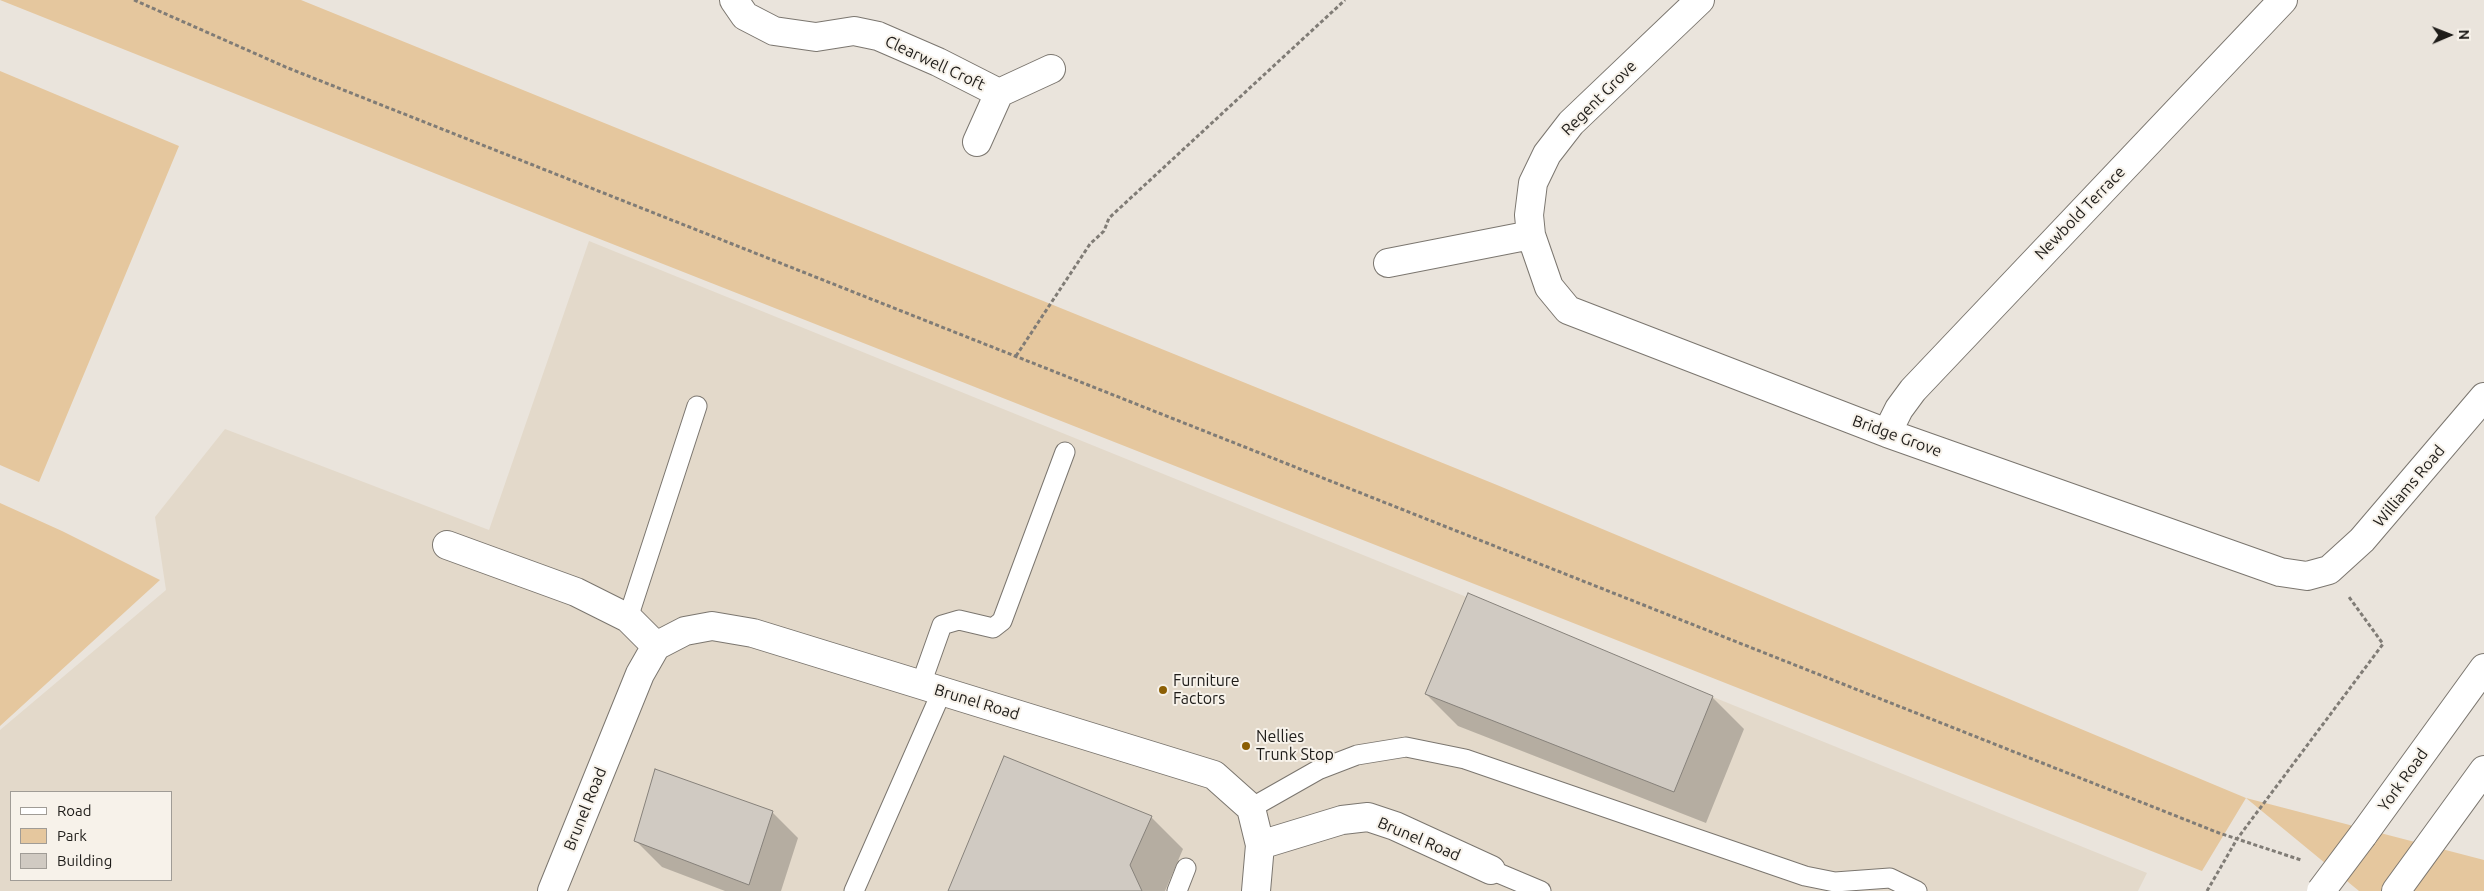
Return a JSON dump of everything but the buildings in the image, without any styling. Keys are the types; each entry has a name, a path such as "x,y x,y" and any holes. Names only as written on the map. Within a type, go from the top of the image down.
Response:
{"main road":[{"name":"Clearwell Croft","path":"734,0 745,16 774,31 816,38 854,31 878,36 938,62 999,93"},
{"name":"Regent Grove","path":"1530,225 1533,183 1547,154 1571,123 1700,0"},
{"name":"Newbold Terrace","path":"1887,433 1899,409 1912,390 2283,0"},
{"name":"Clearwell Croft","path":"977,142 999,93 1051,69"},
{"path":"1388,263 1530,225"},
{"name":"Bridge Grove","path":"1530,225 1549,287 1568,310 1887,433 2280,572 2307,576 2329,570"},
{"name":"Williams Road","path":"2329,570 2362,540 2484,397"},
{"path":"447,545 576,592 628,618 656,646"},
{"name":"Brunel Road","path":"552,891 640,674 656,646 685,631 712,626 753,633 1214,775 1251,808"},
{"name":"York Road","path":"2321,891 2484,668"},
{"path":"2396,891 2484,770"},
{"path":"1251,808 1260,845 1256,891"},
{"name":"Brunel Road","path":"1260,845 1342,820 1368,817 1395,826 1490,870"}],"lane":[{"path":"628,618 697,406"},
{"path":"854,891 931,688 942,626 959,620 993,628 1002,621 1065,452"},
{"path":"1251,808 1318,770 1357,755 1406,747 1465,759 1805,876 1835,882 1890,878 1917,891"},
{"path":"1177,891 1186,868"},
{"path":"1490,870 1541,891"}],"path":[{"path":"134,0 298,72 2237,839"},
{"path":"1016,356 1090,244 1104,231 1109,218 1345,0"},
{"path":"2207,891 2237,839 2383,644 2329,570"}],"shaded area":[{"path":"589,241 2147,873 2138,891 0,891 0,730 166,590 155,517 225,429 489,530"}],"green space":[{"path":"0,0 301,0 1497,485 2246,798 2202,871 587,234"},
{"path":"0,71 179,146 39,482 0,465"},
{"path":"0,503 62,531 160,580 0,726"},
{"path":"2246,798 2484,860 2484,891 2359,891"}],"place":[{"name":"Furniture Factors","path":"1163,690"},
{"name":"Nellies Trunk Stop","path":"1246,746"}]}
